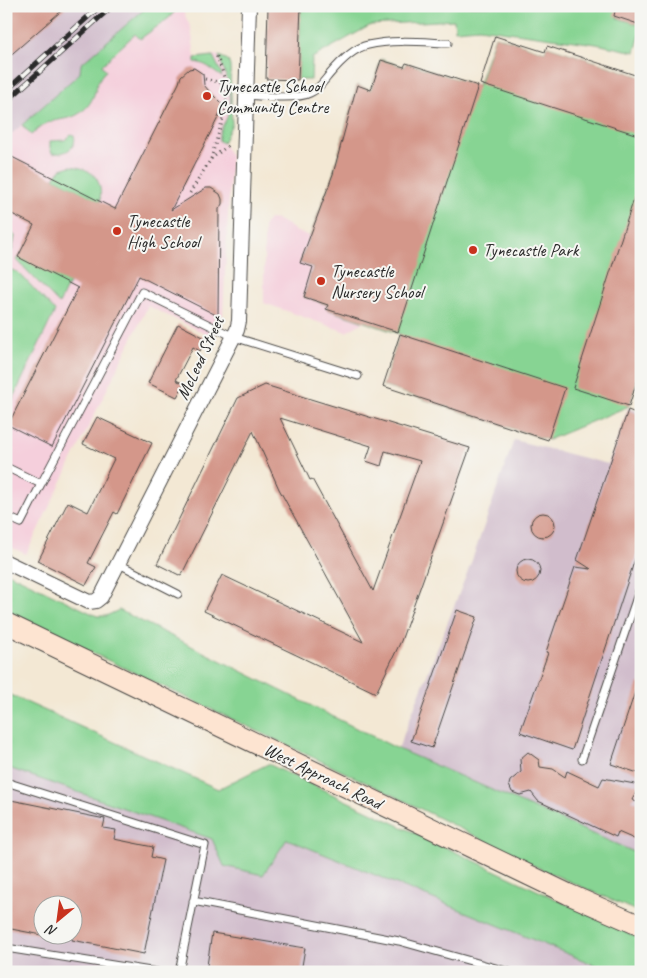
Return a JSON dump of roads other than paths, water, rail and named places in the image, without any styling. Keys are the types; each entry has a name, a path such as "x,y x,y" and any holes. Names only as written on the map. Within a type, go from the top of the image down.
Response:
{"street":[{"name":"McLeod Street","path":"6,562 89,602 96,601 102,597 234,337 239,321 250,6"},
{"name":"West Approach Road","path":"6,623 559,890 641,926"}],"lane":[{"path":"246,95 286,97 310,94 350,54 367,45 403,42 448,43"},
{"path":"6,516 21,523 142,292 234,337 358,376"},
{"path":"6,467 41,484"},
{"path":"119,564 178,594"},
{"path":"582,759 641,585"},
{"path":"6,782 205,845 179,972"},
{"path":"193,901 399,941 510,972"},
{"path":"6,948 157,972"}],"railway":[{"path":"6,91 100,6"},
{"path":"6,102 112,6"}],"place":[{"name":"Tynecastle School Community Centre","path":"207,96"},
{"name":"Tynecastle High School","path":"117,231"},
{"name":"Tynecastle Park","path":"473,250"},
{"name":"Tynecastle Nursery School","path":"321,281"}]}
